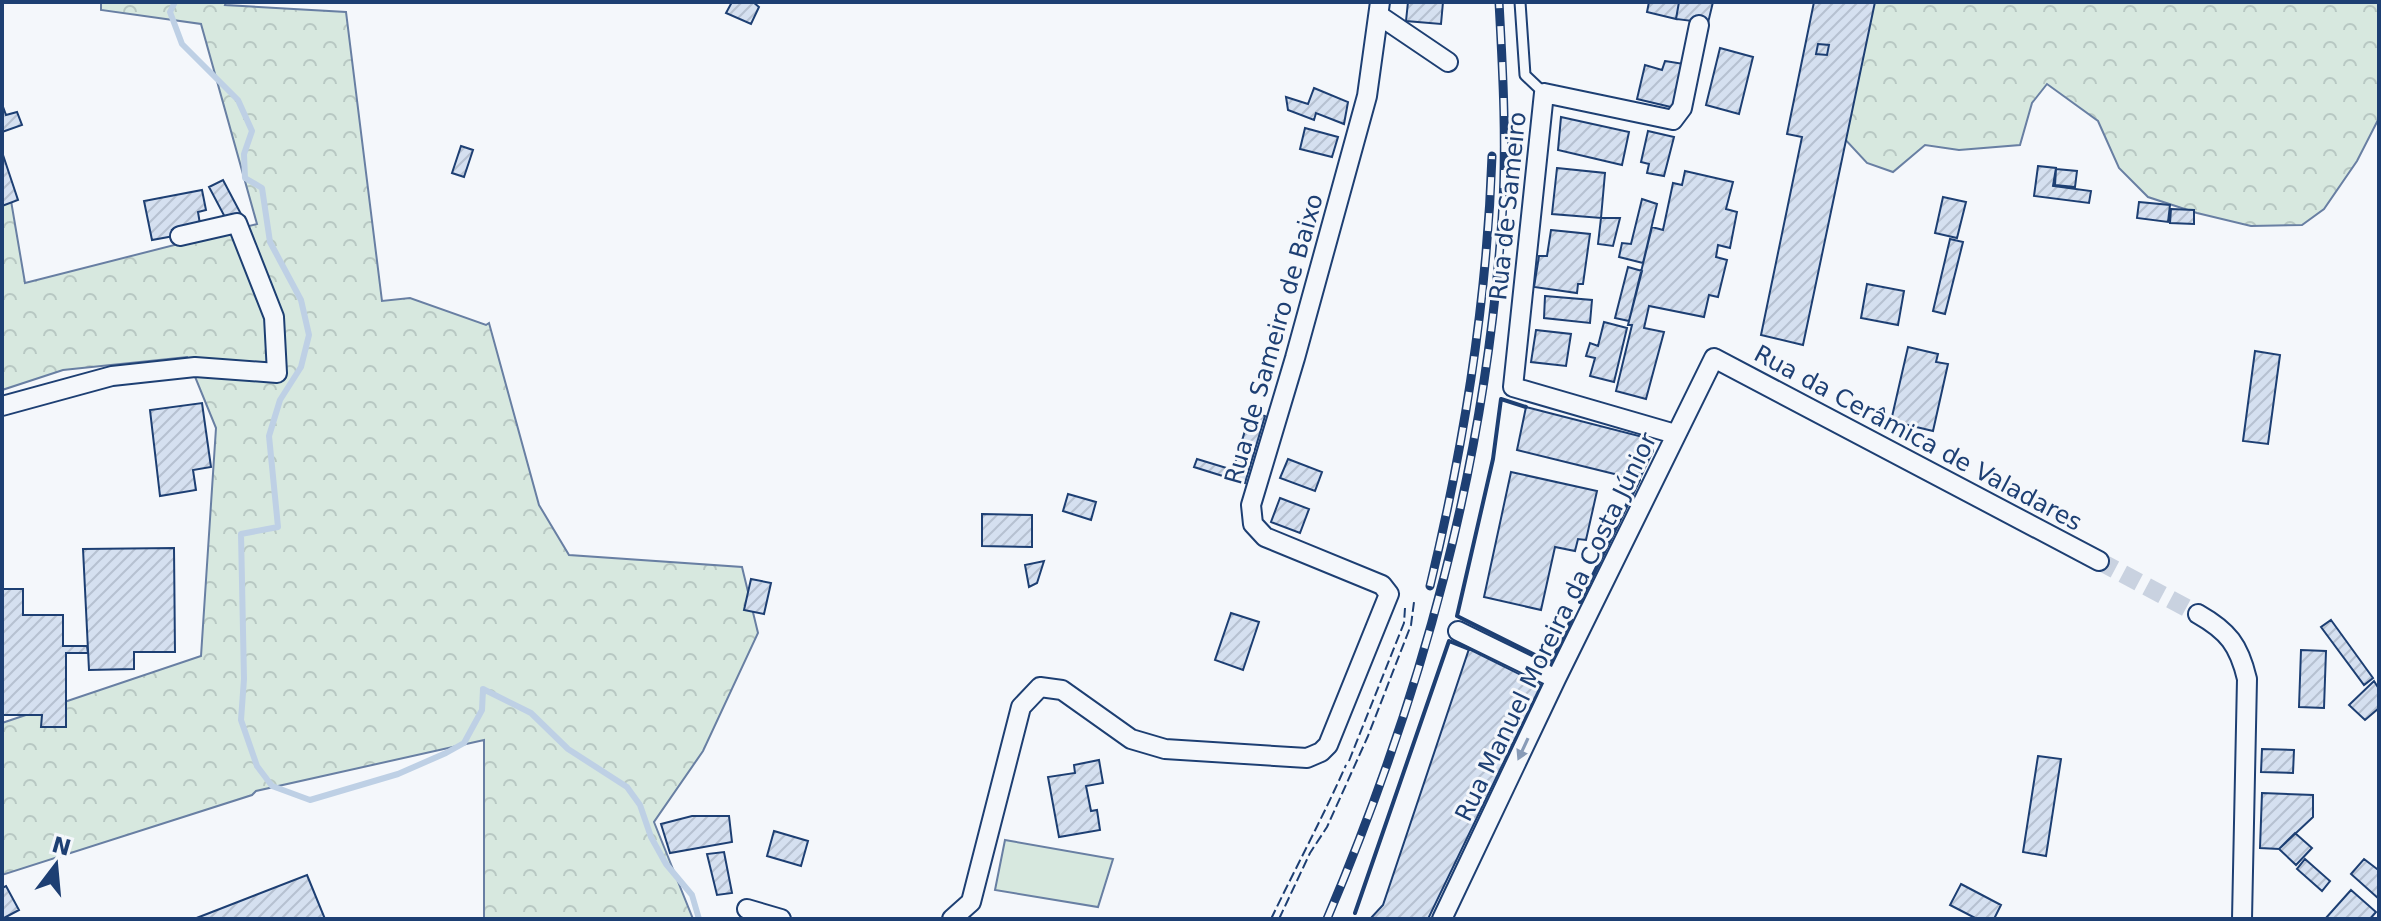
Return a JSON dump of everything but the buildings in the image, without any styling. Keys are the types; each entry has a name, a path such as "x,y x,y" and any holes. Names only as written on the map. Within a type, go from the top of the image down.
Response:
{"street":[{"name":"Rua de Sameiro de Baixo","path":"952,919 971,902 1021,707 1040,687 1062,690 1131,739 1165,749 1307,758 1328,745 1389,594 1382,585 1265,537 1253,524 1251,505 1363,110 1380,9 1448,62"},
{"name":"Rua de Sameiro","path":"1675,434 1513,387 1544,93 1673,120 1682,108 1699,25"},
{"path":"2,406 112,376 195,367 277,373 274,317 237,223 180,236"},
{"name":"Rua Manuel Moreira da Costa Júnior","path":"1442,919 1714,358"},
{"name":"Rua da Cerâmica de Valadares","path":"1714,358 2099,561"},
{"path":"2198,614 2225,631 2242,655 2247,679 2242,919"},
{"path":"1458,631 1556,679"},
{"path":"747,909 781,919"}],"lane":[{"path":"1520,2 1525,75 1544,93"}],"green space":[{"path":"101,2 226,2 225,5 346,12 382,301 410,298 486,325 489,323 539,505 569,555 742,567 758,633 703,751 654,822 693,919 484,919 484,740 256,791 252,795 2,875 2,723 201,656 216,428 187,357 63,370 2,390 2,186 8,183 25,283 257,224 201,24 101,10"},
{"path":"1873,2 2379,2 2379,118 2357,161 2324,209 2302,225 2251,226 2148,197 2119,168 2098,121 2047,84 2032,103 2020,145 1959,150 1925,145 1893,172 1867,163 1841,135"},
{"path":"1005,840 1113,859 1098,907 995,890"}],"waterway":[{"path":"175,2 170,12 182,44 238,100 252,131 244,154 245,178 262,188 270,242 301,300 309,335 301,367 280,400 269,436 278,527 241,534 244,679 241,720 257,766 272,786 310,800 398,774 464,743 482,710 483,689 531,713 568,749 627,787 640,805 651,837 666,864 692,895 699,919"}],"tunnel":[{"path":"2099,561 2198,614"}],"railway":[{"path":"1327,919 1392,749 1420,663 1444,576 1481,400 1494,310 1502,219 1504,138 1499,2"},
{"path":"1430,586 1472,373 1485,265 1492,156"}],"fence":[{"path":"1279,919 1310,853 1327,827 1368,736 1411,625 1414,602"},
{"path":"1349,761 1404,623 1405,608"},
{"path":"1271,919 1346,765"}],"wall":[{"path":"1526,407 1501,399 1493,459 1457,616 1551,663 1571,620"},
{"path":"1580,602 1639,480"},
{"path":"1355,913 1449,641 1469,649"}]}
